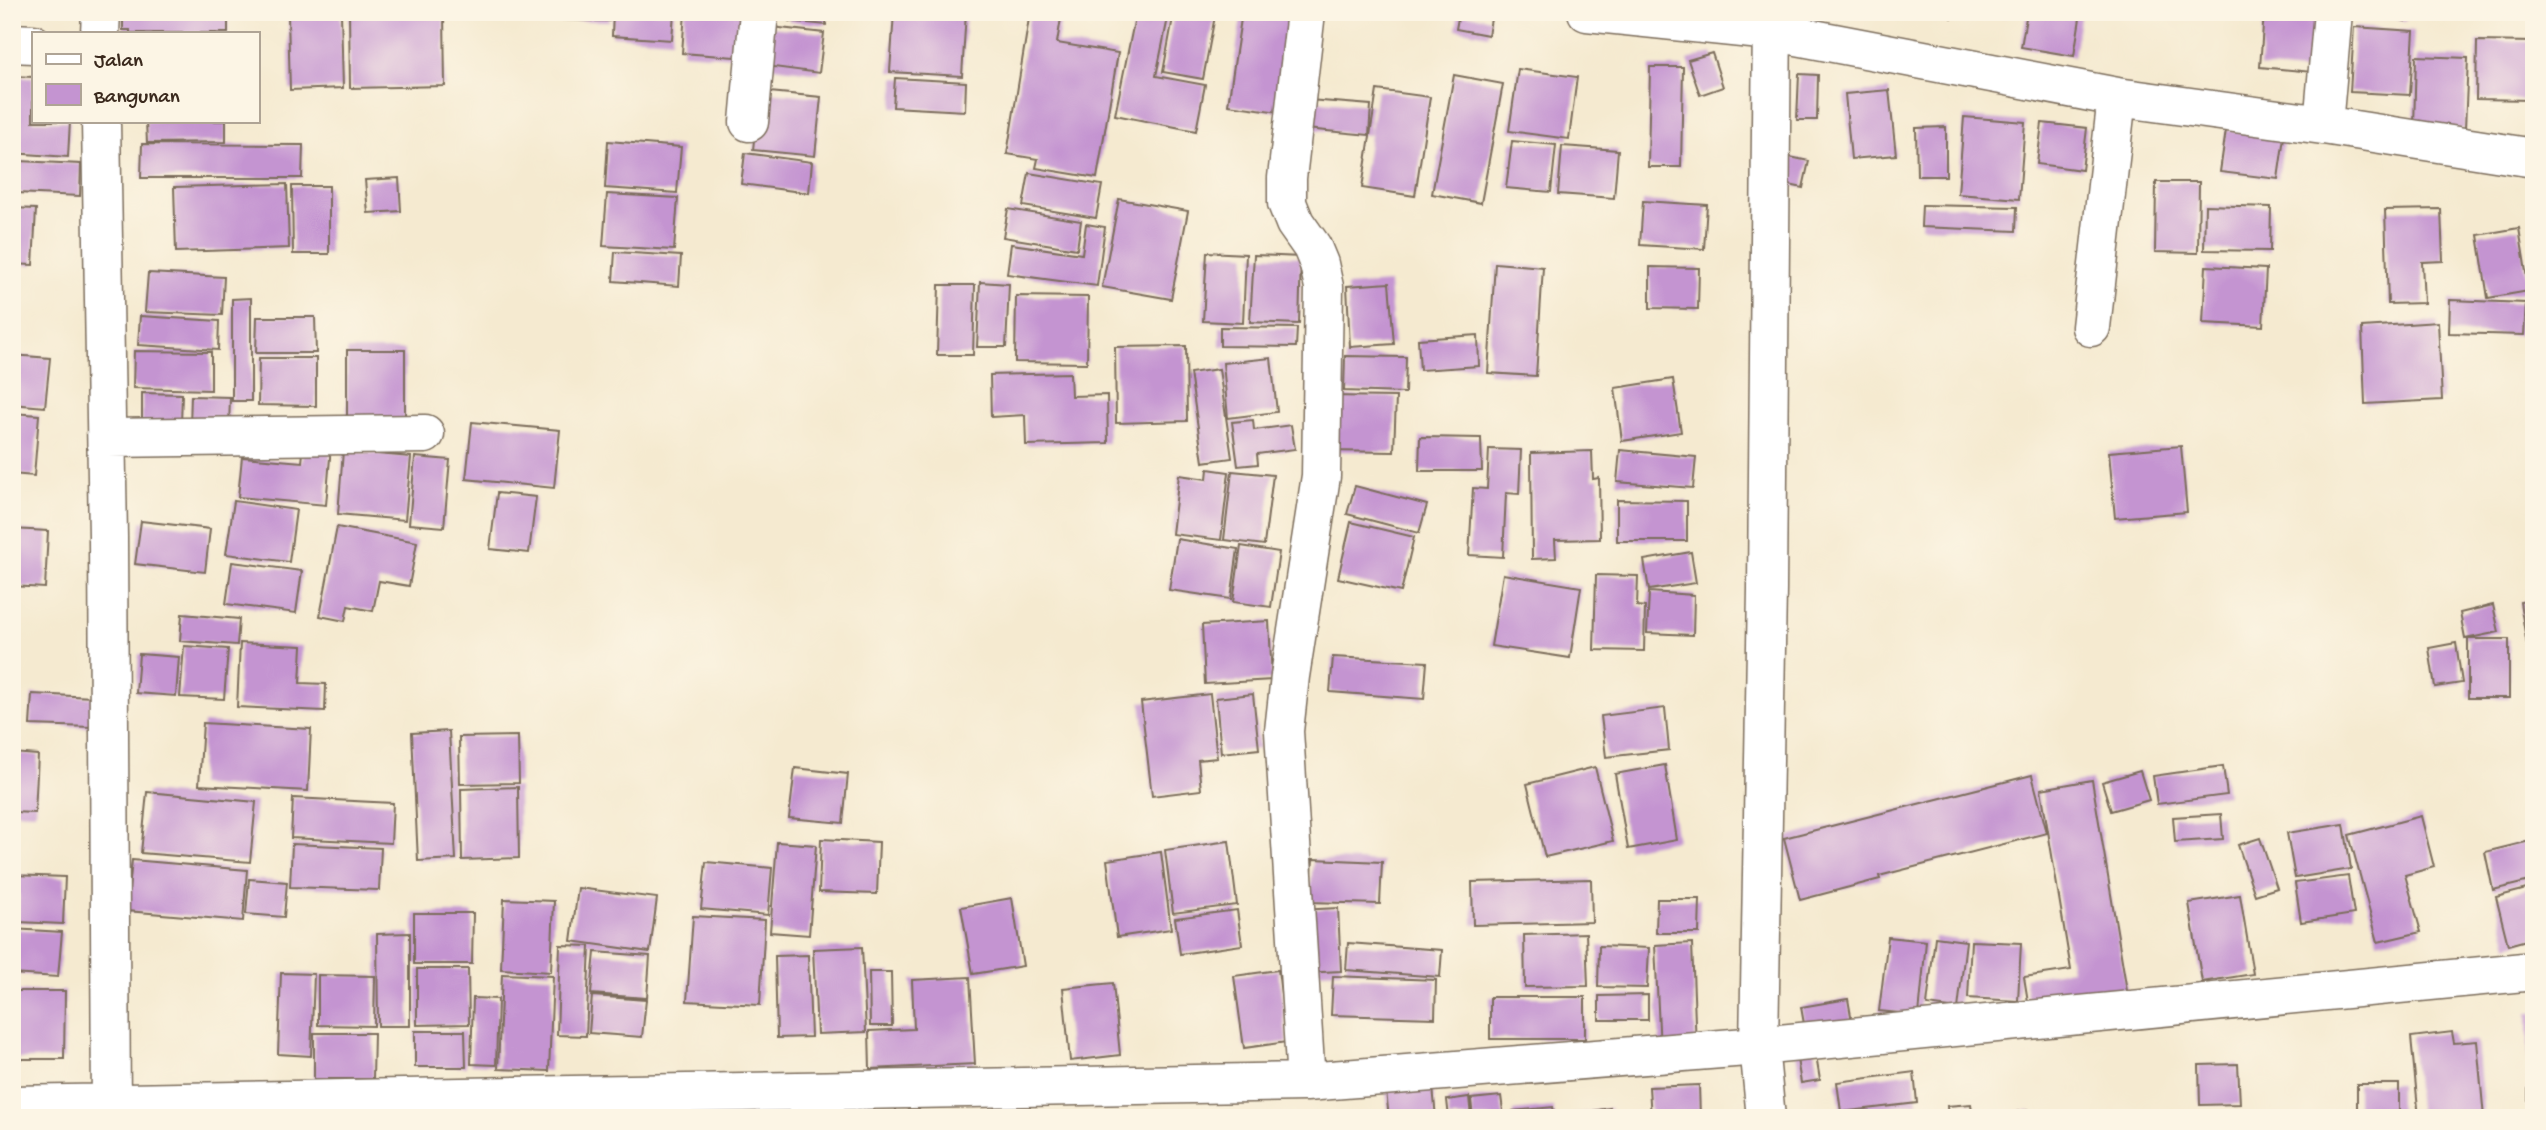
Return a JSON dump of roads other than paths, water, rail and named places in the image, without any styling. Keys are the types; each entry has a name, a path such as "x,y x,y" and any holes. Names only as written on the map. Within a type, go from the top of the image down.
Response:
{"street":[{"path":"100,32 101,12"},
{"path":"749,122 759,12"},
{"path":"1306,12 1287,178 1287,203 1295,223 1312,247 1324,287 1321,476 1284,731 1306,1082"},
{"path":"1587,12 1771,22 2117,97 2323,125 2534,158"},
{"path":"2323,125 2333,12"},
{"path":"1766,1118 1759,1046 1767,575 1771,22"},
{"path":"12,43 32,44"},
{"path":"2091,327 2117,97"},
{"path":"101,122 107,438 110,1110"},
{"path":"107,438 425,435"},
{"path":"12,1105 110,1110 1306,1082 1759,1046 2534,971"}]}
